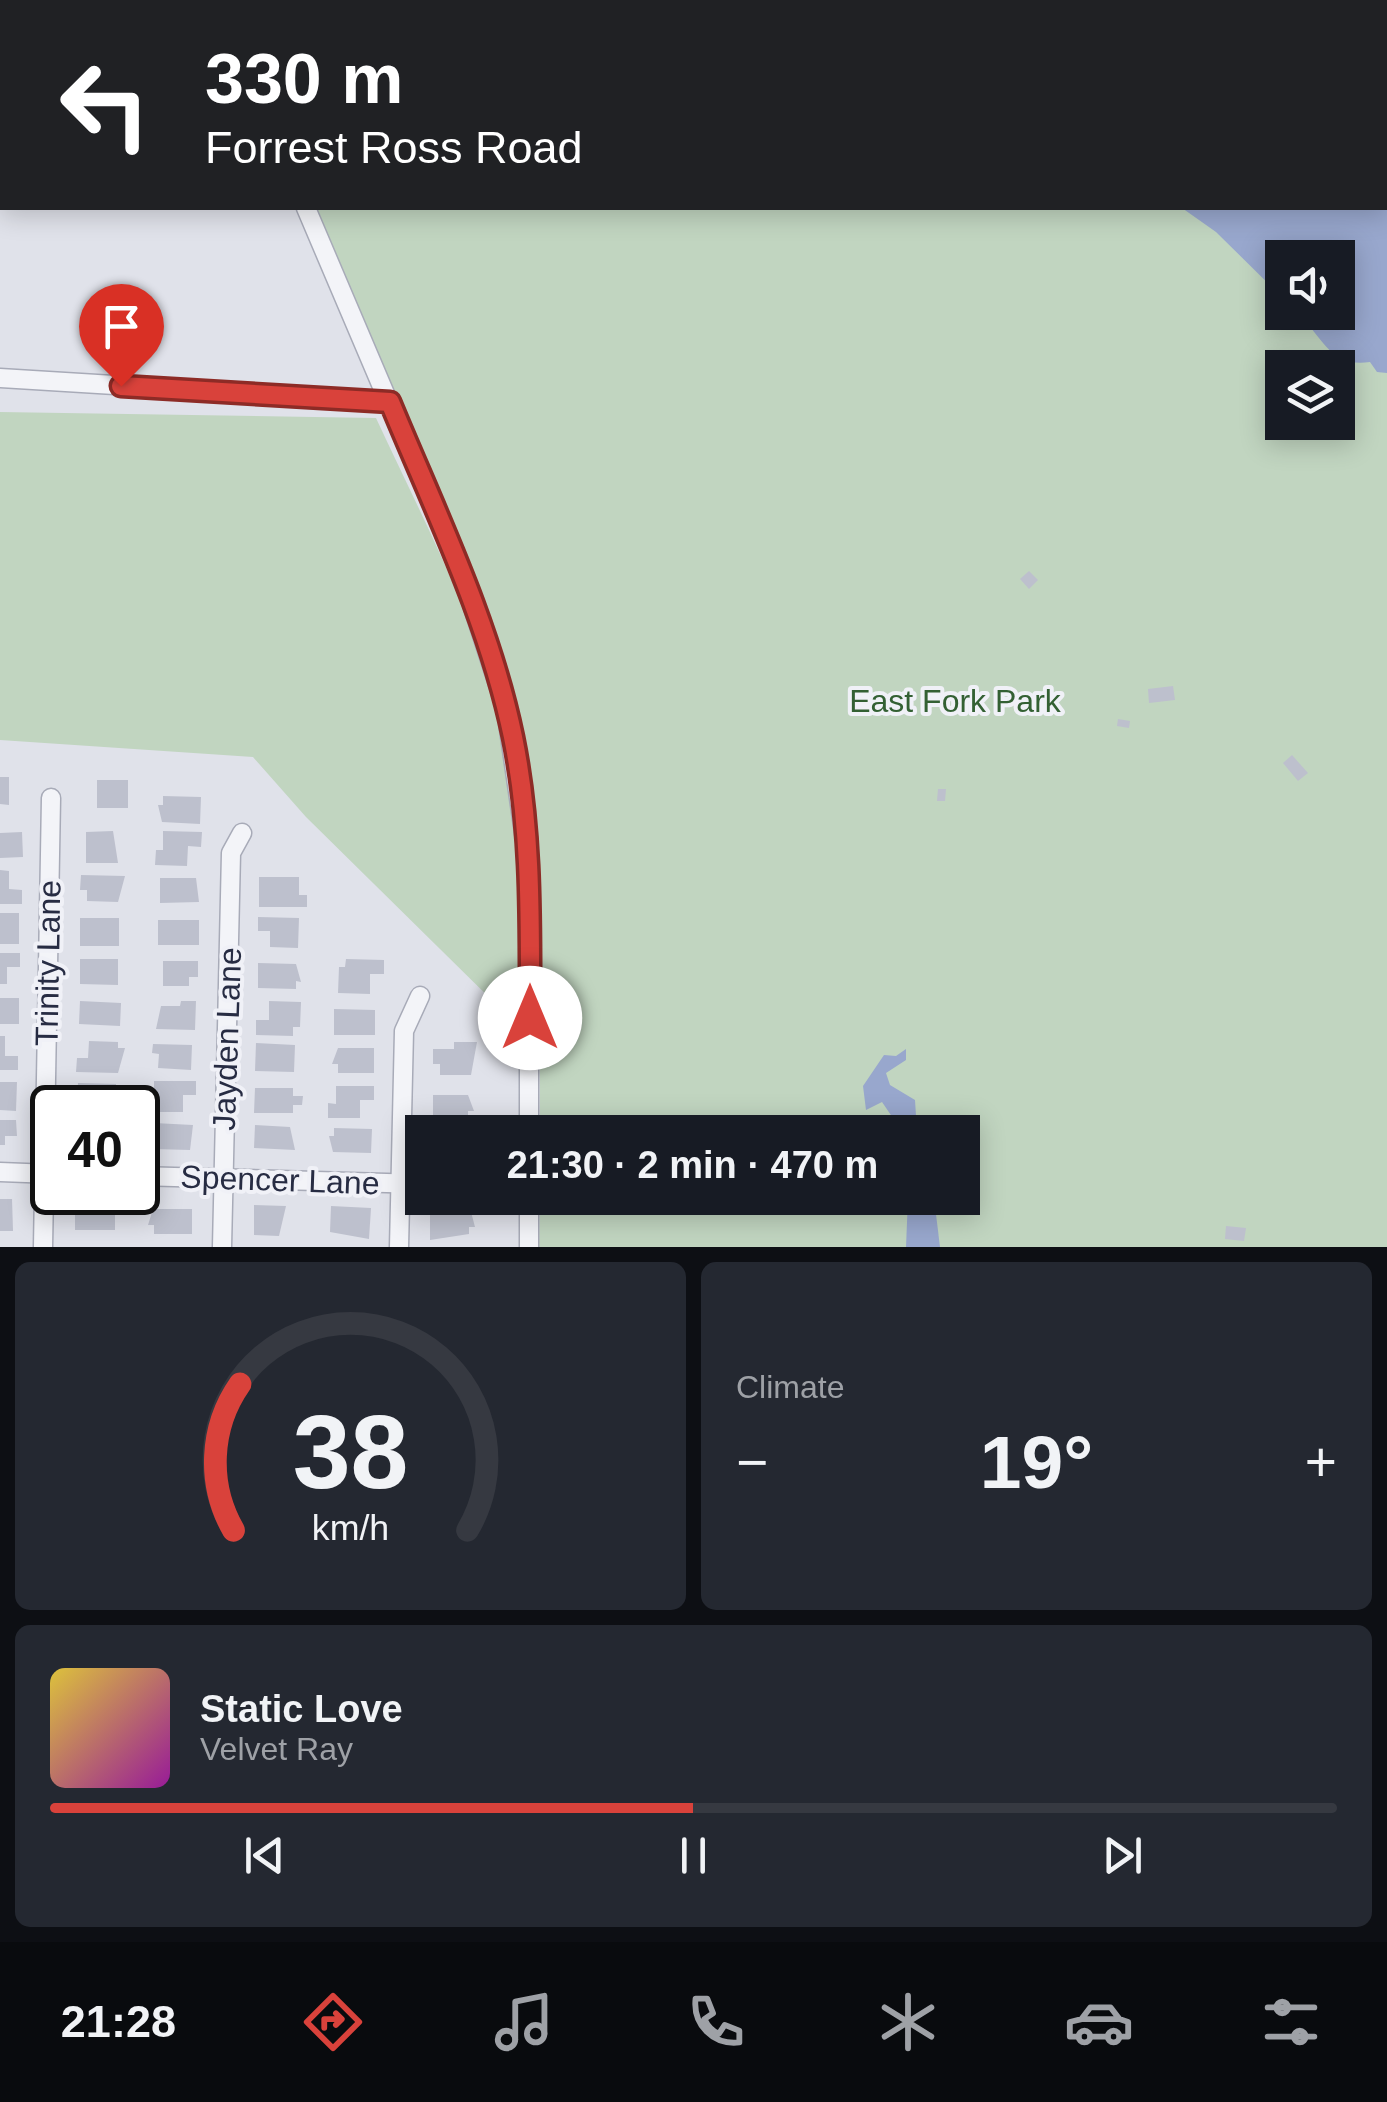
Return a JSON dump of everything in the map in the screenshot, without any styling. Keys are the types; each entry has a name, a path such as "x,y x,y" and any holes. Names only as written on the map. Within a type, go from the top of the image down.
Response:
{"street":[{"path":"307,210 480,624 513,738 529,867 530,1115"},
{"path":"0,378 390,402"},
{"name":"Trinity Lane","path":"49,1085 51,798"},
{"name":"Jayden Lane","path":"222,1247 232,853 242,833"},
{"path":"399,1247 404,1031 420,996"},
{"path":"0,1172 30,1173"},
{"name":"Spencer Lane","path":"160,1177 405,1183"},
{"name":"Trinity Lane","path":"43,1247 46,1215"},
{"path":"529,1215 529,1247"}],"green space":[{"name":"East Fork Park","path":"316,210 1387,212 1387,1247 539,1247 540,1215 980,1215 980,1115 540,1115 539,861 529,769 512,686 417,445"},
{"path":"0,412 376,418 465,612 496,710 518,863 523,1017 508,1016 306,817 253,757 0,740"}],"water":[{"path":"1185,210 1387,210 1387,373 1377,372 1370,362 1355,362 1355,350 1330,350 1313,330 1355,330 1355,240 1265,240 1265,280 1216,232"},
{"path":"906,1049 906,1060 886,1073 890,1085 915,1100 916,1115 891,1115 882,1102 866,1110 863,1086 884,1055 896,1056"},
{"path":"907,1215 936,1215 940,1247 906,1247"}],"building":[{"path":"1029,571 1038,580 1029,589 1020,579"},
{"path":"1173,686 1175,700 1149,703 1148,689"},
{"path":"1118,719 1130,721 1129,728 1117,726"},
{"path":"1292,755 1308,773 1298,781 1283,763"},
{"path":"0,777 9,777 9,805 0,804"},
{"path":"97,780 128,780 128,808 97,808"},
{"path":"938,789 946,789 945,801 937,801"},
{"path":"163,796 201,797 200,824 162,822 158,805 163,805"},
{"path":"113,831 118,863 86,863 86,832"},
{"path":"163,831 202,832 201,847 188,846 187,866 155,865 156,850 163,850"},
{"path":"22,832 23,857 0,858 0,833"},
{"path":"0,870 9,871 9,889 22,890 22,904 0,904"},
{"path":"81,875 125,876 118,902 87,901 87,890 80,890"},
{"path":"259,877 299,877 299,895 307,895 307,907 259,907"},
{"path":"160,878 196,878 199,902 160,903"},
{"path":"0,913 19,913 19,944 0,944"},
{"path":"258,917 299,918 298,948 270,947 270,931 258,931"},
{"path":"80,918 119,918 119,946 80,946"},
{"path":"158,920 199,920 199,945 158,945"},
{"path":"0,953 20,953 20,967 7,967 7,984 0,984"},
{"path":"80,959 118,959 118,985 80,984"},
{"path":"346,959 384,960 384,974 370,974 370,994 338,993 339,967 345,967"},
{"path":"163,961 198,961 198,977 189,977 189,986 163,986"},
{"path":"258,963 296,964 301,982 296,981 296,989 258,988"},
{"path":"0,998 19,998 19,1024 0,1024"},
{"path":"80,1001 121,1003 120,1026 79,1024"},
{"path":"181,1001 196,1001 195,1030 156,1029 161,1006 180,1006"},
{"path":"269,1001 301,1002 300,1027 293,1027 293,1036 256,1035 256,1020 269,1020"},
{"path":"334,1009 375,1010 375,1035 334,1035"},
{"path":"0,1036 5,1036 5,1056 18,1056 18,1070 0,1070"},
{"path":"89,1041 118,1042 118,1048 125,1048 118,1073 76,1072 77,1058 88,1058"},
{"path":"454,1042 477,1042 471,1075 440,1075 440,1064 433,1064 433,1049 454,1049"},
{"path":"256,1043 295,1045 294,1072 255,1071"},
{"path":"153,1044 192,1045 191,1070 158,1068 159,1054 152,1053"},
{"path":"338,1048 374,1048 374,1073 338,1073 338,1064 332,1064"},
{"path":"154,1081 196,1081 196,1095 183,1095 183,1112 160,1112 160,1085 154,1085"},
{"path":"0,1082 17,1082 16,1111 0,1110"},
{"path":"336,1086 374,1086 374,1100 360,1100 360,1118 328,1118 328,1103 336,1104"},
{"path":"255,1088 293,1088 293,1096 303,1096 302,1105 293,1105 293,1113 254,1113"},
{"path":"433,1095 468,1095 474,1111 468,1111 468,1115 433,1115"},
{"path":"0,1120 16,1120 17,1136 5,1136 5,1145 0,1145"},
{"path":"160,1123 193,1125 190,1150 160,1149"},
{"path":"255,1125 290,1127 295,1150 254,1148"},
{"path":"334,1128 372,1129 371,1153 333,1152 329,1136 334,1136"},
{"path":"0,1199 12,1199 13,1231 0,1231"},
{"path":"254,1205 286,1206 279,1236 254,1235"},
{"path":"331,1206 371,1208 369,1239 330,1232"},
{"path":"160,1209 192,1209 192,1234 154,1234 154,1225 148,1225 151,1215 160,1215"},
{"path":"75,1215 115,1215 115,1230 75,1230"},
{"path":"430,1215 472,1215 475,1227 469,1227 469,1234 430,1240"},
{"path":"1226,1226 1246,1228 1244,1241 1225,1239"}],"route":[{"path":"121,386 390,402 480,624 513,738 529,867 530,1018"}]}
